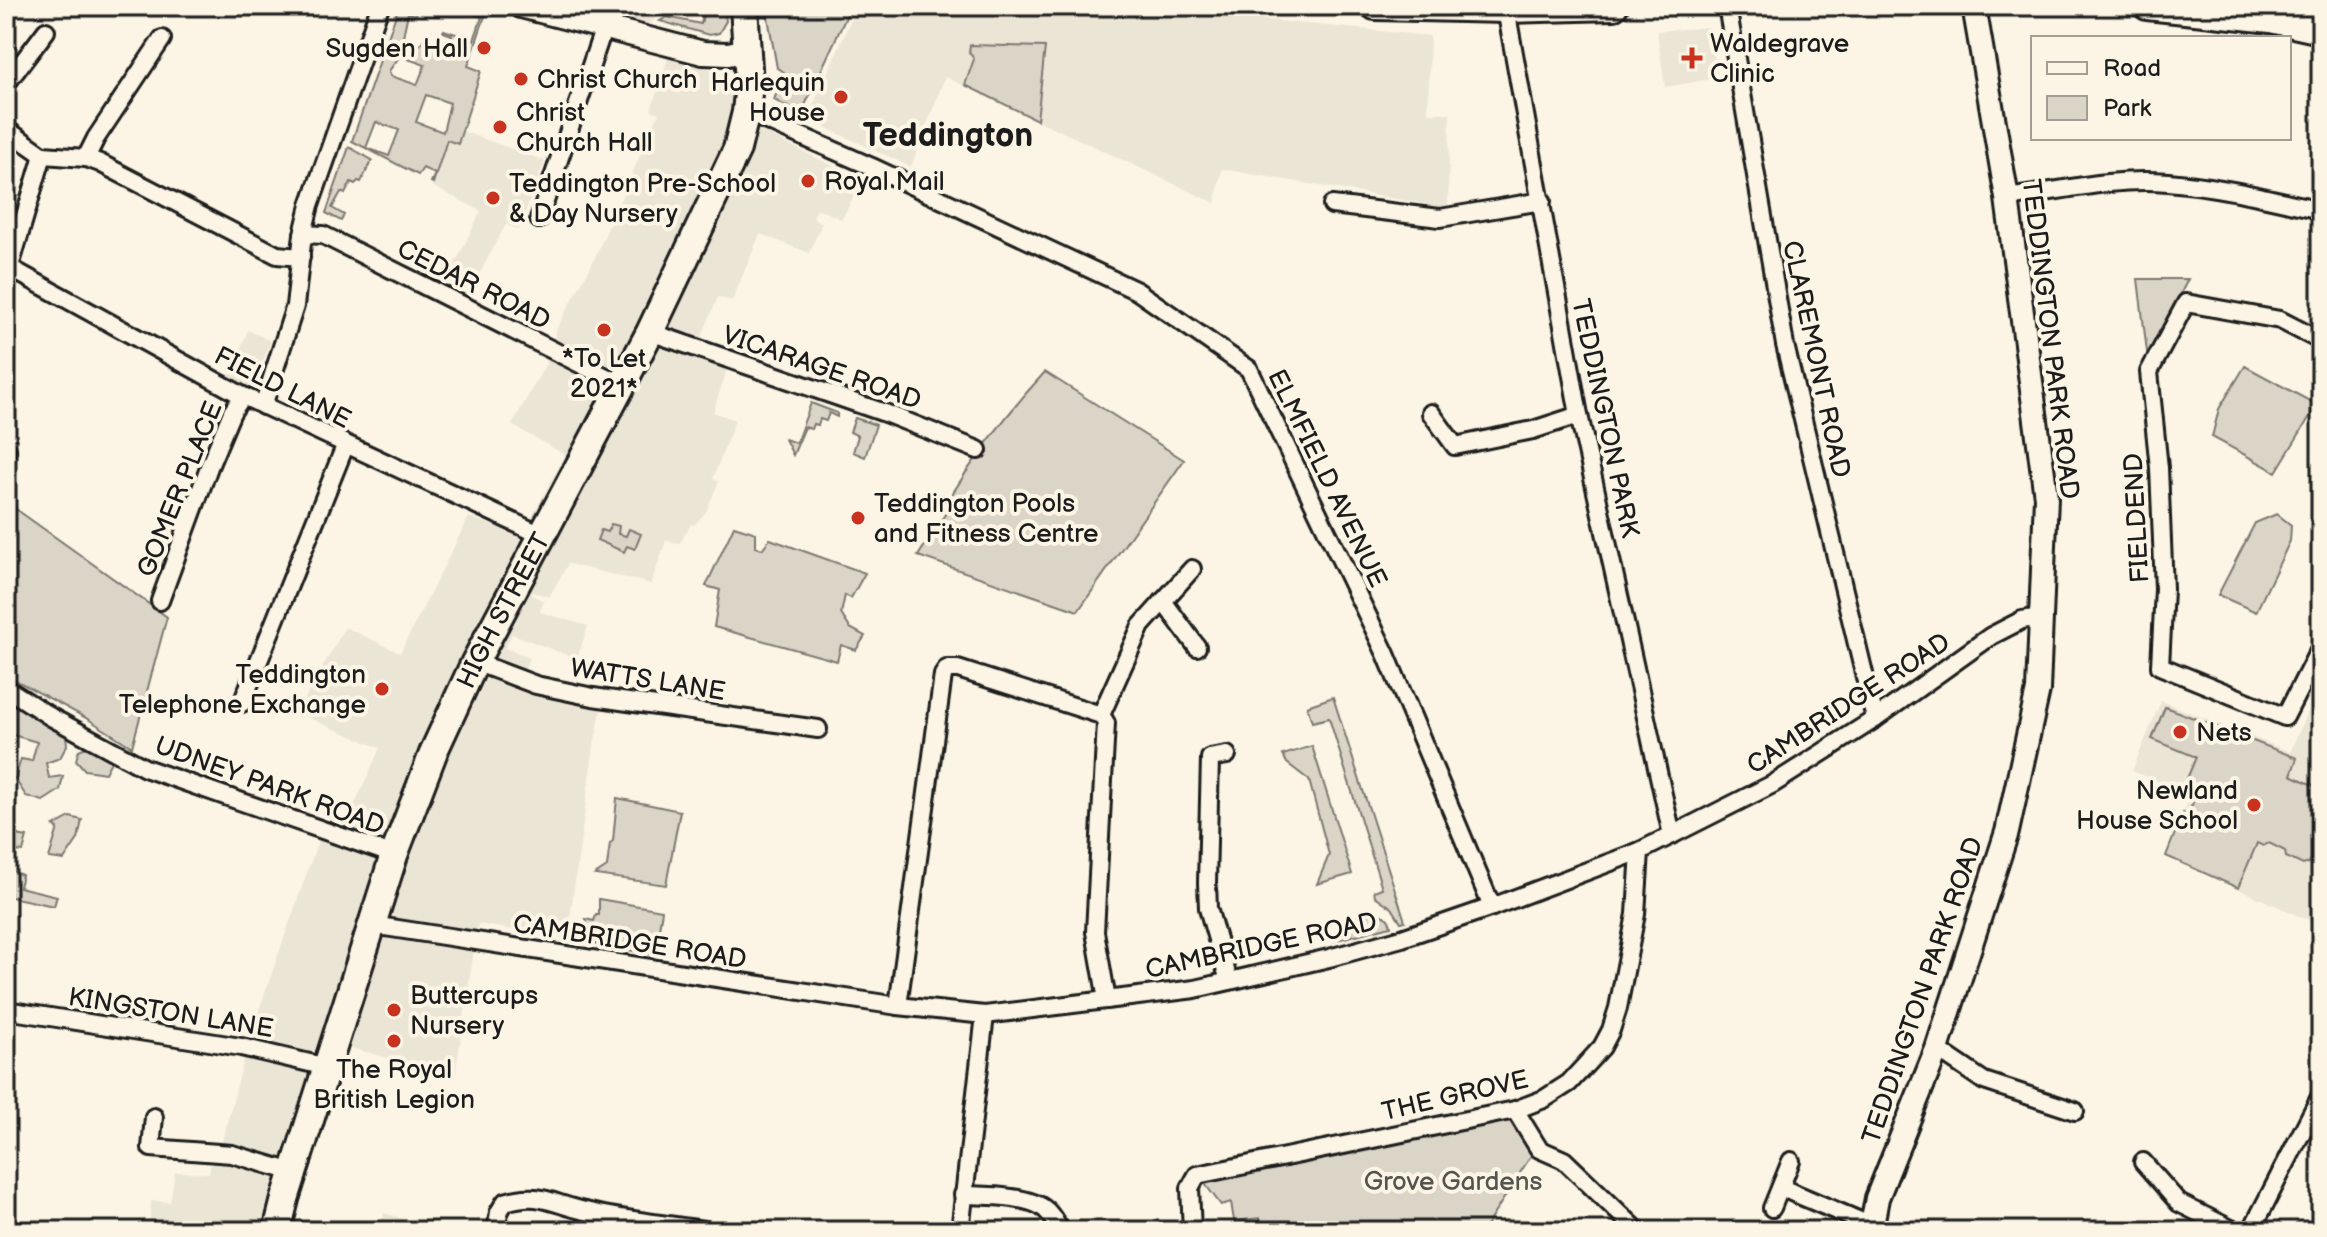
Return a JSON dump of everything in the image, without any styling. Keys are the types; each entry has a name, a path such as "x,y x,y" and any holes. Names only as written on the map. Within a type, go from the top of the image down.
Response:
{"main road":[{"name":"HIGH STREET","path":"277,1231 394,855 421,781 475,662 650,332 730,165 746,112 748,50 744,6"},
{"path":"1375,6 1506,9 1614,6"},
{"path":"2147,6 2271,19 2321,30"}],"street":[{"path":"263,406 295,306 303,234 310,205 380,6"},
{"path":"521,6 703,53 728,54 748,50"},
{"name":"CLAREMONT ROAD","path":"1727,6 1785,345 1875,719"},
{"name":"TEDDINGTON PARK ROAD","path":"1872,1228 1877,1198 1937,1049 2007,832 2038,690 2046,497 2007,198 1974,6"},
{"name":"TEDDINGTON PARK","path":"1506,9 1579,415 1672,835"},
{"path":"539,219 604,27"},
{"path":"6,84 46,31"},
{"path":"86,158 162,39"},
{"name":"ELMFIELD AVENUE","path":"746,112 872,167 1137,291 1249,369 1386,654 1492,907"},
{"path":"6,129 43,155 86,158 277,255 301,257"},
{"path":"8,274 43,155"},
{"path":"2007,198 2113,183 2167,181 2257,195 2321,210"},
{"path":"1332,205 1440,218 1542,201"},
{"name":"CEDAR ROAD","path":"303,234 323,235 622,385"},
{"name":"FIELD LANE","path":"8,274 263,406 541,535"},
{"name":"FIELDEND","path":"2321,341 2280,320 2186,303 2149,372 2159,468 2164,589 2160,666 2285,717 2321,646"},
{"name":"VICARAGE ROAD","path":"650,332 885,413 978,450"},
{"name":"GOMER PLACE","path":"160,601 209,467 232,412 243,396"},
{"path":"1431,413 1455,446 1533,430 1579,415"},
{"path":"242,703 345,446"},
{"path":"1101,715 1141,626 1192,569"},
{"path":"1163,601 1197,647"},
{"name":"CAMBRIDGE ROAD","path":"372,925 898,1006 985,1015 1195,989 1390,941 1492,907 1640,851 1773,784 1875,719 1991,636 2022,620 2041,617"},
{"name":"WATTS LANE","path":"475,662 536,685 593,697 818,729"},
{"path":"898,1006 943,675 947,669 958,669 1101,715 1106,723 1095,932 1107,1000"},
{"name":"UDNEY PARK ROAD","path":"6,688 51,717 145,768 394,855"},
{"path":"1227,755 1210,758 1207,883 1208,908 1229,981"},
{"name":"THE GROVE","path":"1192,1231 1190,1188 1197,1175 1515,1110 1544,1099 1569,1083 1602,1047 1618,1008 1636,914 1640,851"},
{"name":"KINGSTON LANE","path":"6,1010 241,1047 327,1067"},
{"path":"960,1231 985,1015"},
{"path":"1937,1049 1984,1081 2075,1111"},
{"path":"2251,1231 2321,1095"},
{"path":"1515,1110 1539,1149 1564,1160 1638,1231"},
{"path":"154,1117 151,1148 232,1154 293,1172"},
{"path":"1772,1208 1791,1161"},
{"path":"2143,1162 2179,1203 2235,1231"},
{"path":"1782,1188 1872,1228"},
{"path":"963,1195 1008,1198 1036,1204 1046,1210 1061,1231"},
{"path":"496,1231 499,1212 505,1202 525,1196 549,1199 584,1211 710,1231"}],"shaded area":[{"path":"574,6 667,6 648,26"},
{"path":"857,6 1160,6 1430,36 1428,113 1450,113 1448,208 1222,169 1215,203 945,77 911,167 807,119"},
{"path":"1709,27 1718,78 1665,87 1657,31"},
{"path":"669,55 718,72 735,96 732,117 862,180 842,219 817,209 813,218 822,223 809,253 760,234 732,301 718,297 693,358 727,370 713,412 735,420 713,479 719,481 706,512 694,525 691,524 680,543 666,541 651,584 568,564 549,597 533,592 531,595 544,601 540,612 588,626 577,659 512,634 505,648 529,658 523,674 605,692 594,745 567,939 478,924 455,1076 321,1040 280,1158 261,1231 123,1231 123,1227 149,1230 151,1201 170,1202 175,1172 209,1173 215,1145 222,1141 252,1030 319,838 344,828 380,748 297,713 345,627 400,653 469,517 522,536 565,455 512,425 548,360 557,328 591,266 659,113 651,110"},
{"name":"Teddington Pre-School & Day Nursery","path":"462,131 545,161 518,230 506,224 473,286 450,274 481,211 432,186 447,140 458,144"},
{"path":"248,330 271,341 251,390 229,378"},
{"name":"Newland House School","path":"2321,682 2321,926 2166,856 2190,796 2132,771 2161,701 2290,752"},
{"path":"384,1213 414,1222 412,1231 379,1231"}],"green space":[{"path":"399,6 419,6 416,15 408,13 402,41 419,46 424,39 447,47 452,35 444,30 474,40 482,17 455,8 450,11 451,6 487,10 468,66 481,71 458,144 447,140 433,183 435,174 423,168 418,175 352,141","holes":["400,56 425,65 417,85 391,76 389,71","426,95 450,103 443,132 416,122","376,122 399,130 389,156 366,148"]},
{"path":"705,6 724,6 726,21 719,33 709,35 660,21 667,17 701,24"},
{"path":"766,6 851,6 801,114 774,100 784,72 777,68"},
{"path":"970,45 1045,47 1037,120 965,85 974,59 969,52"},
{"path":"349,147 372,160 361,182 351,182 332,208 344,215 341,221 326,213"},
{"path":"2138,279 2188,279 2148,360"},
{"path":"2245,366 2317,405 2276,472 2212,437 2219,409"},
{"path":"1045,372 1184,460 1078,611 918,556 951,505 947,502 969,468"},
{"path":"811,403 837,413 837,417 829,413 826,421 820,419 818,425 813,424 811,429 805,427 793,455 785,439 796,443"},
{"path":"855,418 876,425 865,457 853,452 858,436 850,432"},
{"path":"6,502 167,617 132,747 88,719 6,675"},
{"path":"2277,514 2291,525 2290,541 2256,612 2218,595 2255,523"},
{"path":"611,524 619,526 618,534 626,536 629,529 641,534 635,549 627,546 624,552 597,540 601,530 607,532"},
{"path":"734,526 756,533 756,547 762,549 770,539 865,573 851,598 845,595 841,614 850,628 865,636 856,650 841,645 837,661 714,627 720,590 706,586"},
{"path":"1333,697 1405,921 1401,922 1392,908 1375,896 1374,891 1382,888 1329,718 1312,722 1307,706"},
{"path":"6,698 66,735 67,745 60,758 46,763 49,778 63,776 60,790 43,801 26,796 15,779 21,759 32,761 37,742 6,733"},
{"name":"Newland House School","path":"2165,707 2297,758 2291,775 2317,787 2321,780 2321,841 2309,863 2303,865 2286,857 2285,851 2269,843 2263,846 2257,843 2238,888 2166,856 2183,813 2188,815 2197,792 2184,786 2196,757 2152,739"},
{"path":"88,746 113,758 105,773 85,770 76,760 79,750"},
{"path":"1312,746 1352,874 1317,884 1329,855 1309,780 1287,763 1283,755"},
{"path":"617,798 680,811 666,885 595,875 607,867"},
{"path":"70,817 82,820 78,839 64,860 49,858 58,828 54,826"},
{"path":"17,835 27,837 23,852 16,851 10,870 22,875 19,887 57,896 54,906 6,896 6,840"},
{"path":"599,899 662,910 655,955 597,944 590,938 586,919 594,921 599,915"},
{"path":"1375,913 1386,917 1391,926 1333,941 1337,928 1342,924"},
{"name":"Grove Gardens","path":"1502,1117 1513,1121 1534,1151 1483,1231 1288,1231 1287,1225 1260,1226 1260,1218 1234,1221 1231,1202 1221,1205 1205,1184 1215,1166"}],"place":[{"name":"Sugden Hall","path":"484,48"},
{"name":"Waldegrave Clinic","path":"1692,58"},
{"name":"Christ Church","path":"521,79"},
{"name":"Harlequin House","path":"841,97"},
{"name":"Christ Church Hall","path":"500,127"},
{"name":"Royal Mail","path":"808,181"},
{"name":"Teddington Pre-School & Day Nursery","path":"493,198"},
{"name":"*To Let 2021*","path":"604,330"},
{"name":"Teddington Pools and Fitness Centre","path":"858,518"},
{"name":"Teddington Telephone Exchange","path":"382,689"},
{"name":"Nets","path":"2180,732"},
{"name":"Newland House School","path":"2254,805"},
{"name":"Buttercups Nursery","path":"394,1010"},
{"name":"The Royal British Legion","path":"394,1041"}],"district":[{"name":"Teddington","path":"948,134"}]}
